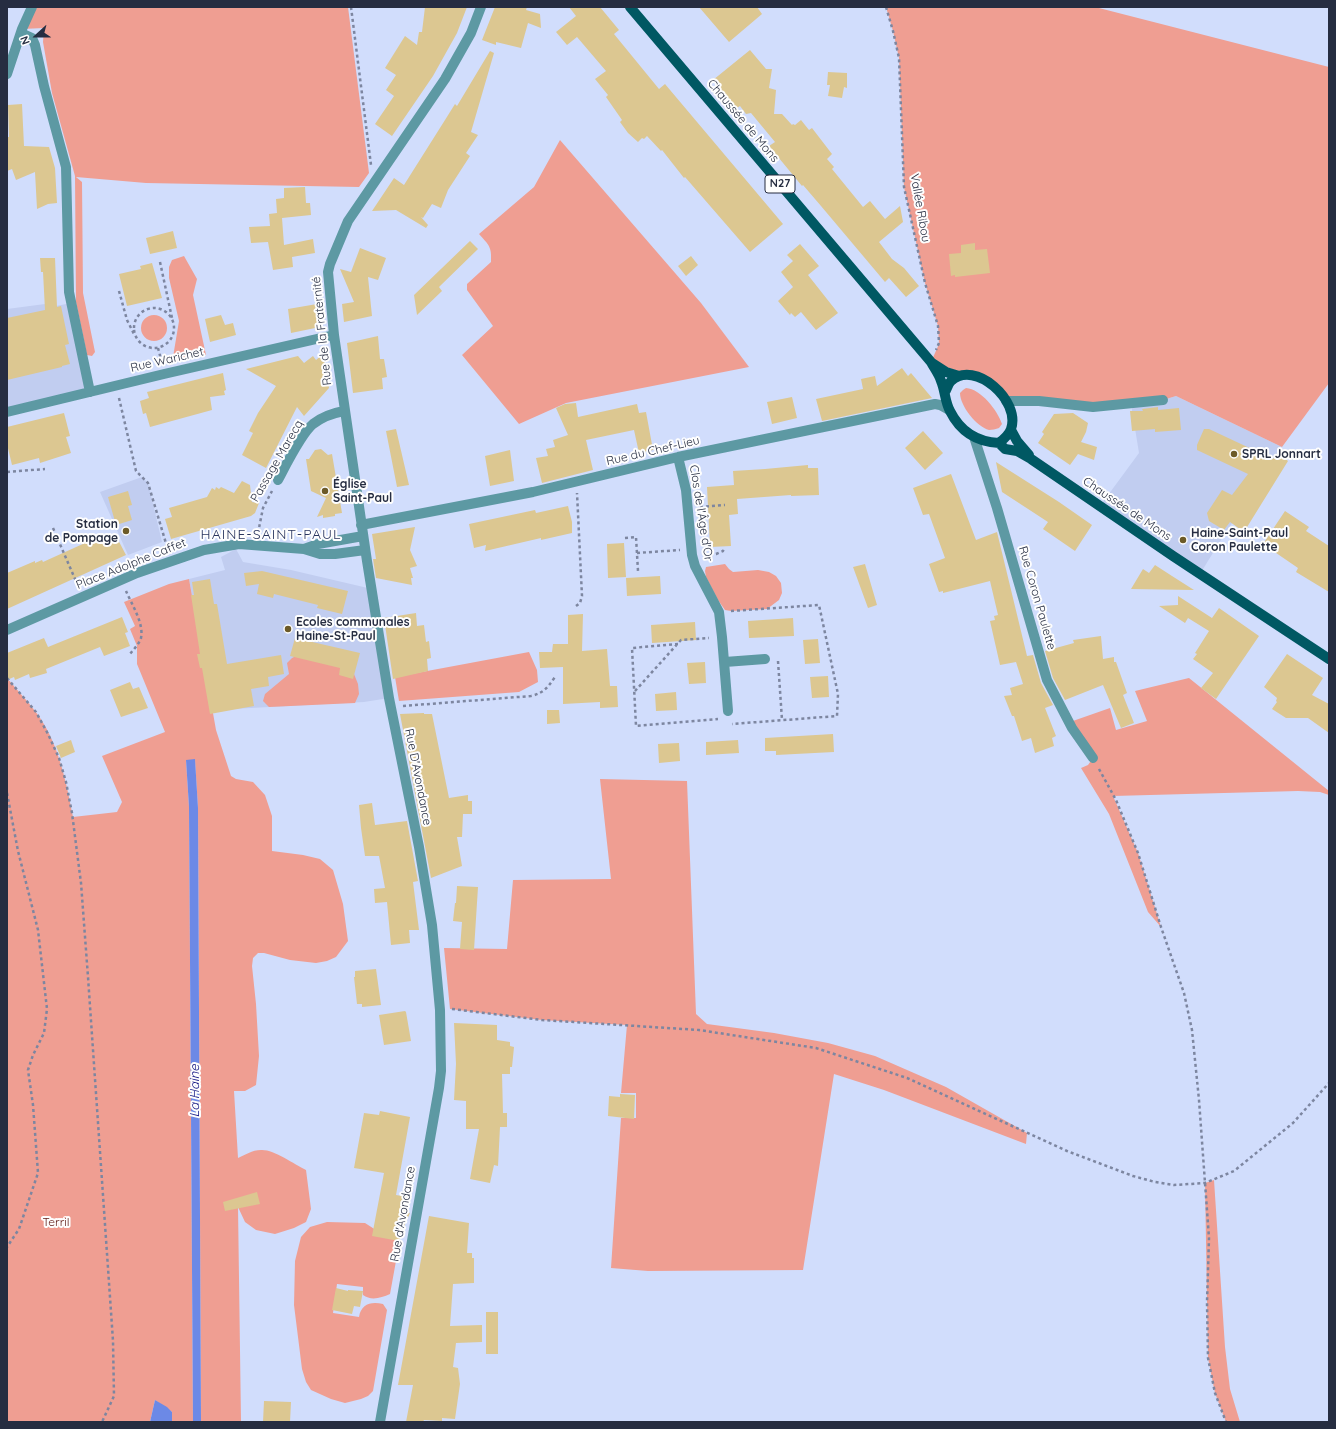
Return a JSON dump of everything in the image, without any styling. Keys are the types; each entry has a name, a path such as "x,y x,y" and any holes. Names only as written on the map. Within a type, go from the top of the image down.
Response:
{"main road":[{"name":"Chaussée de Mons","path":"630,7 931,362"},
{"name":"N27","path":"931,362 946,372 959,376 970,376 987,380 994,386 1009,406 1013,419 1011,430 1017,441 1031,458"},
{"name":"N27","path":"931,362 946,392 949,410 961,427 974,437 988,442 999,443 1005,449 1017,451 1031,458"},
{"path":"946,392 950,382 959,376"},
{"path":"999,443 1011,430"},
{"name":"Chaussée de Mons","path":"1031,458 1173,556 1329,659"}],"street":[{"path":"7,74 32,7"},
{"name":"Rue de la Fraternité","path":"363,536 334,335 328,281 330,264 348,221 444,79 471,33 481,7"},
{"path":"22,31 32,38 35,45 44,86 66,168 69,292 90,392"},
{"name":"Rue Warichet","path":"7,412 334,335"},
{"path":"1006,401 1039,401 1093,407 1163,400"},
{"name":"Rue du Chef-Lieu","path":"362,525 533,492 678,458 934,404 940,404 949,410"},
{"name":"Passage Marecq","path":"278,480 306,431 313,424 334,413 344,411"},
{"name":"Rue Coron Paulette","path":"974,437 997,508 1047,680 1072,728 1093,758"},
{"name":"Clos de l'Âge d'Or","path":"678,458 686,490 692,552 695,566 719,612 728,710"},
{"path":"304,549 318,544 363,536"},
{"name":"Rue D'Avondance","path":"363,536 391,707 432,925 440,1010"},
{"name":"Place Adolphe Caffet","path":"7,630 121,580 171,560 204,550 238,544 304,549 320,554 335,554 365,550"},
{"path":"724,662 765,659"},
{"name":"Rue d'Avondance","path":"380,1422 439,1088 441,1065 440,1010"}],"path":[{"path":"351,7 373,184"},
{"name":"Vallée Ribou","path":"886,7 899,58 904,187 925,283 938,326 939,344 931,362"},
{"path":"119,291 127,320 140,343 145,347 158,348 170,342 173,336 174,323 160,262"},
{"path":"136,337 134,324 141,312 147,309 154,308 166,312 174,323"},
{"path":"116,386 136,471 148,483 171,560"},
{"path":"7,472 45,469"},
{"name":"Passage Marecq","path":"255,545 263,508 278,480"},
{"path":"574,482 578,500 582,596 580,603 576,606"},
{"path":"688,508 726,505"},
{"path":"53,528 83,597"},
{"path":"625,538 636,537 638,571"},
{"path":"637,553 692,552 716,554 723,551 724,547"},
{"path":"121,580 140,623 141,631 139,643 130,654"},
{"path":"719,612 819,605 838,694 837,716 729,724"},
{"path":"634,691 681,640 722,637"},
{"path":"678,644 632,648 636,726 717,720 728,710"},
{"path":"765,659 767,656 778,656 782,720"},
{"path":"391,707 538,695 548,688 555,676"},
{"path":"7,678 36,712 48,734 59,758 66,782 73,817 81,884 113,1341 114,1396 102,1422"},
{"path":"717,720 721,724"},
{"path":"1093,758 1116,800 1138,853 1161,927 1184,993 1192,1030 1209,1238 1206,1302 1208,1358 1215,1393 1226,1422"},
{"path":"7,793 18,851 38,930 47,1009 44,1034 33,1055 28,1070 33,1104 38,1174 18,1229 7,1248"},
{"path":"440,1010 450,1009 542,1020 699,1030 816,1048 907,1078 1067,1151 1133,1176 1174,1185 1205,1183 1234,1171 1293,1123 1329,1083"}],"shaded area":[{"path":"71,303 90,392 7,412 7,309 45,304 46,308"},
{"path":"1176,396 1282,447 1200,574 1100,506 1139,453 1132,410 1133,403 1163,400"},
{"path":"142,477 148,483 162,542 128,555 100,492"},
{"name":"Ecoles communales Haine-St-Paul","path":"236,549 243,562 291,570 372,589 389,698 364,702 213,710 189,579 225,570 221,557"}],"green space":[{"path":"32,7 348,7 369,173 359,187 146,183 76,177 82,182 83,293 95,352 92,356 87,355 76,302 75,176 52,93 43,42 44,28 22,29"},
{"path":"886,7 1095,7 1329,67 1329,383 1282,447 1176,396 1163,400 1093,407 1003,396 970,375 931,362 939,344 938,326 925,283 904,187 899,58"},
{"path":"560,140 701,303 749,367 566,403 519,424 462,355 493,326 467,290 467,284 491,262 489,246 479,234 534,187"},
{"path":"184,256 197,279 193,295 206,355 176,361 173,357 179,321 169,278 169,267 172,260"},
{"path":"154,315 163,319 167,328 163,337 154,341 145,337 141,328 145,319"},
{"path":"966,388 972,389 983,396 993,407 1002,424 999,428 989,430 984,428 979,425 970,415 963,404 960,393"},
{"path":"725,564 733,572 758,570 769,572 776,576 781,583 782,593 779,600 767,609 725,610 706,577 705,571 706,567"},
{"name":"Terril","path":"189,579 216,730 231,776 236,779 253,782 265,795 272,816 272,851 320,859 333,870 343,904 348,941 336,957 327,961 316,963 290,960 264,953 258,953 253,958 252,966 259,1056 256,1085 245,1091 234,1091 238,1158 255,1151 266,1150 277,1154 306,1170 311,1209 306,1222 294,1228 275,1234 256,1230 245,1222 238,1207 241,1422 201,1422 198,808 195,760 186,760 189,807 193,1422 172,1422 172,1412 155,1400 150,1422 7,1422 7,678 35,711 50,735 64,775 73,817 117,812 122,802 102,756 165,732 137,664 137,646 130,629 135,626 124,602 169,584"},
{"path":"529,652 537,670 538,682 519,692 399,701 395,677"},
{"path":"298,655 348,668 354,674 358,684 359,694 355,703 269,707 263,701 265,694 289,674 287,663"},
{"path":"1189,678 1329,791 1329,795 1320,792 1298,791 1113,796 1138,853 1161,927 1148,912 1109,814 1081,768 1088,765 1093,758 1070,722 1110,708 1116,730 1147,721 1135,691"},
{"path":"600,779 687,781 696,1014 707,1024 774,1033 828,1043 875,1056 946,1087 1027,1133 1026,1144 884,1090 834,1074 803,1270 648,1271 611,1268 621,1118 636,1118 636,1093 621,1093 627,1025 542,1020 450,1009 444,948 507,949 513,880 611,879"},
{"path":"1214,1180 1225,1347 1230,1389 1240,1422 1226,1422 1215,1393 1208,1358 1205,1183"},
{"path":"327,1222 365,1223 379,1232 395,1238 398,1244 390,1294 380,1298 369,1298 363,1295 363,1287 337,1284 333,1313 359,1317 364,1306 371,1303 383,1304 387,1310 373,1391 368,1396 361,1399 345,1403 331,1399 311,1390 306,1382 302,1369 294,1305 295,1261 301,1237 310,1227"}],"water":[{"name":"La Haine","path":"195,759 198,808 201,1422 193,1422 189,807 186,760"},
{"path":"155,1400 167,1407 172,1412 172,1422 150,1422"}],"building":[{"path":"425,7 467,7 457,33 433,76 392,136 375,124 394,96 386,90 396,75 385,68 405,36 417,45 419,32 422,32"},
{"path":"495,7 527,7 526,10 540,14 541,28 528,23 521,48 496,42 496,45 482,40"},
{"path":"569,7 600,7 619,30 614,34 659,89 665,84 783,224 750,252 685,177 684,178 662,150 661,151 647,136 638,142 628,133 620,122 622,120 606,97 608,95 595,79 606,71 577,37 567,45 556,32 576,16"},
{"path":"699,7 757,7 762,14 729,42"},
{"path":"750,50 766,69 772,69 769,88 776,90 774,114 782,114 792,125 795,125 801,120 809,130 812,128 832,154 827,159 834,167 832,169 863,207 870,201 885,219 900,206 903,222 879,242 892,259 904,268 919,286 906,297 889,278 885,282 803,185 802,186 769,146 775,142 751,113 746,114 740,106 737,108 713,80"},
{"path":"490,51 494,53 471,132 478,135 466,153 470,156 448,190 441,208 432,204 423,218 421,217 428,225 426,228 396,210 372,211 394,178 404,185 455,104 457,106"},
{"path":"828,72 847,73 847,88 844,87 842,98 828,96 830,85 827,85"},
{"path":"22,104 24,146 49,147 55,168 57,203 48,204 37,209 35,172 16,180 12,169 7,171 7,137 9,137 8,105"},
{"path":"305,187 306,203 310,203 311,215 282,218 284,245 313,239 315,253 292,257 293,267 273,270 268,242 251,243 249,227 270,226 269,214 277,213 276,199 284,198 284,188"},
{"path":"173,231 177,248 150,254 146,238"},
{"path":"470,241 478,249 439,287 442,291 417,315 414,295"},
{"path":"975,243 975,250 987,249 990,273 955,277 955,275 951,276 949,254 961,253 961,245"},
{"path":"800,244 819,266 808,275 838,313 816,330 801,312 795,317 791,313 790,315 778,301 793,287 781,272 793,261 787,255"},
{"path":"360,248 386,258 378,280 368,277 372,316 344,322 342,304 354,302 340,269 351,272"},
{"path":"691,256 698,265 686,276 678,266"},
{"path":"40,258 55,258 57,307 61,306 69,344 65,345 70,364 7,380 7,318 45,310 43,272 41,272"},
{"path":"152,263 162,298 127,306 119,274 141,269 140,266"},
{"path":"317,304 320,327 291,333 288,309"},
{"path":"221,315 225,325 233,323 236,335 210,342 205,319"},
{"path":"378,336 380,359 384,359 387,377 382,378 383,389 353,393 347,343"},
{"path":"323,354 329,388 304,416 297,407 266,468 242,455 253,433 249,431 258,413 276,386 246,369 298,356 304,363 313,356 316,360"},
{"path":"902,368 908,376 911,373 932,398 822,421 816,399 863,389 861,379 875,376 877,386"},
{"path":"223,373 226,390 224,391 225,395 210,397 212,410 150,427 146,413 143,414 140,401 149,398 147,392"},
{"path":"792,397 797,418 772,424 767,402"},
{"path":"576,403 578,417 637,404 639,413 646,412 653,450 639,453 634,430 586,440 593,470 542,483 536,458 548,456 546,449 555,447 553,440 568,435 556,408 565,404"},
{"path":"1158,407 1158,410 1179,408 1181,430 1155,432 1155,429 1132,431 1130,411 1143,411 1142,409"},
{"path":"64,413 70,436 66,437 71,453 40,463 39,458 12,465 7,444 7,427"},
{"path":"1073,413 1088,423 1086,432 1081,442 1097,447 1094,460 1078,454 1070,465 1038,443 1044,434 1042,432 1054,414"},
{"path":"396,429 409,485 397,487 386,431"},
{"path":"1204,429 1209,429 1273,459 1278,452 1288,461 1244,532 1230,522 1224,530 1209,521 1207,513 1222,490 1232,495 1248,474 1197,450 1197,445"},
{"path":"923,431 943,453 925,470 905,448"},
{"name":"Église Saint-Paul","path":"321,449 328,455 332,454 342,513 323,518 323,515 317,517 326,498 311,491 306,459 309,459 315,450"},
{"path":"510,450 514,481 490,486 485,456"},
{"path":"996,462 1092,525 1075,551 1043,529 1048,522 1002,492"},
{"path":"808,465 808,468 818,468 819,495 791,495 737,499 738,514 729,515 731,546 710,547 707,487 734,485 733,471"},
{"path":"951,474 976,540 997,532 1027,656 1033,655 1041,683 1053,705 1045,708 1056,736 1052,738 1054,746 1035,753 1031,738 1022,741 1014,716 1012,716 1004,696 1012,695 1010,688 1023,684 1016,662 1000,665 990,621 995,620 994,616 998,615 990,581 943,593 943,591 939,592 929,564 945,558 929,514 923,515 913,488"},
{"path":"242,481 250,485 252,502 259,503 255,513 251,516 171,539 165,519 172,517 169,508 207,497 212,488 215,490 216,487 219,489 221,487 234,493"},
{"path":"128,491 132,505 128,506 132,520 116,525 108,497"},
{"path":"568,506 572,522 572,533 541,540 541,538 485,551 486,545 474,548 469,524 535,510 536,513"},
{"path":"1285,511 1309,527 1306,531 1329,546 1329,592 1296,572 1298,568 1263,544"},
{"path":"415,527 410,550 417,566 410,568 413,578 411,578 412,585 376,578 373,559 376,559 372,534"},
{"path":"115,534 126,555 7,609 7,573 35,561 35,563 42,560 43,562 85,543 83,539"},
{"path":"624,543 626,577 608,578 607,544"},
{"path":"865,564 877,605 868,608 853,567"},
{"path":"1155,565 1194,590 1131,589 1143,569 1149,573"},
{"path":"262,571 348,591 342,614 317,608 318,605 274,594 273,598 257,594 259,584 246,586 244,573"},
{"path":"660,576 661,594 627,596 626,578"},
{"path":"210,579 214,604 217,604 227,664 281,655 284,674 268,677 269,686 251,689 254,706 210,714 202,668 200,668 197,654 200,654 191,595 194,595 192,582"},
{"path":"1178,596 1212,618 1219,608 1259,636 1216,699 1201,688 1213,673 1193,659 1197,654 1195,653 1209,631 1188,618 1185,623 1159,606 1178,605"},
{"path":"416,613 417,626 424,625 426,642 429,641 431,658 427,659 428,671 393,679 384,618"},
{"path":"583,614 582,651 607,649 610,686 617,686 618,707 600,708 600,702 563,704 563,667 540,668 539,652 552,652 553,644 568,644 568,615"},
{"path":"122,617 128,632 125,633 130,646 104,656 100,647 46,669 47,673 30,678 29,674 15,680 14,677 7,680 7,653 44,638 48,647"},
{"path":"793,618 794,636 749,638 748,621"},
{"path":"695,622 696,640 652,643 651,625"},
{"path":"1101,636 1103,659 1114,657 1114,662 1116,662 1127,693 1123,695 1134,723 1121,728 1103,685 1065,700 1053,678 1045,651 1074,643 1073,640"},
{"path":"295,638 360,653 353,679 339,675 340,668 290,656"},
{"path":"818,639 820,663 805,664 803,640"},
{"path":"1287,654 1323,678 1312,695 1329,704 1329,733 1308,718 1286,718 1272,709 1277,702 1277,698 1264,687"},
{"path":"705,662 706,683 689,684 687,663"},
{"path":"828,676 829,697 812,698 810,677"},
{"path":"130,682 133,689 139,687 148,708 121,717 110,690"},
{"path":"676,692 677,710 656,711 655,694"},
{"path":"547,710 559,710 560,723 547,724"},
{"path":"400,714 432,714 449,798 468,795 468,801 472,801 472,814 463,814 462,837 457,837 462,866 431,878"},
{"path":"833,734 834,752 776,755 776,751 765,751 765,738"},
{"path":"71,740 75,752 61,758 56,746"},
{"path":"738,740 739,753 706,755 706,742"},
{"path":"679,743 680,761 659,763 658,744"},
{"path":"372,803 375,825 407,821 418,881 413,882 419,930 409,930 410,943 391,945 387,902 375,903 374,889 385,888 379,856 365,856 359,805"},
{"path":"457,886 478,887 474,950 460,949 462,922 453,921"},
{"path":"376,969 381,1005 362,1007 362,1004 357,1004 354,977 355,971"},
{"path":"405,1011 411,1041 384,1045 379,1015"},
{"path":"454,1023 497,1025 497,1040 510,1042 510,1046 514,1047 510,1074 502,1074 503,1113 507,1113 507,1127 500,1127 498,1166 494,1165 490,1183 470,1179 479,1129 466,1129 466,1101 454,1100 456,1064"},
{"path":"620,1094 635,1095 634,1119 608,1116 609,1096 620,1097"},
{"path":"380,1111 410,1117 396,1195 408,1197 405,1212 410,1213 399,1241 372,1236 384,1173 354,1168 364,1113 379,1115"},
{"path":"257,1192 260,1204 225,1211 223,1202"},
{"path":"429,1216 469,1223 467,1253 472,1253 472,1258 474,1258 474,1283 453,1284 450,1326 482,1325 482,1342 456,1343 453,1367 458,1368 460,1384 455,1419 442,1418 442,1421 424,1420 423,1422 406,1422 413,1385 398,1385"},
{"path":"336,1288 348,1291 363,1291 360,1307 354,1306 352,1314 332,1310"},
{"path":"486,1312 498,1312 498,1354 486,1354"},
{"path":"264,1401 291,1402 290,1422 263,1422"}],"place":[{"name":"SPRL Jonnart","path":"1234,454"},
{"name":"Église Saint-Paul","path":"325,491"},
{"name":"Station de Pompage","path":"126,531"},
{"name":"Haine-Saint-Paul Coron Paulette","path":"1183,540"},
{"name":"Ecoles communales Haine-St-Paul","path":"288,629"}],"district":[{"name":"HAINE-SAINT-PAUL","path":"271,535"}]}
